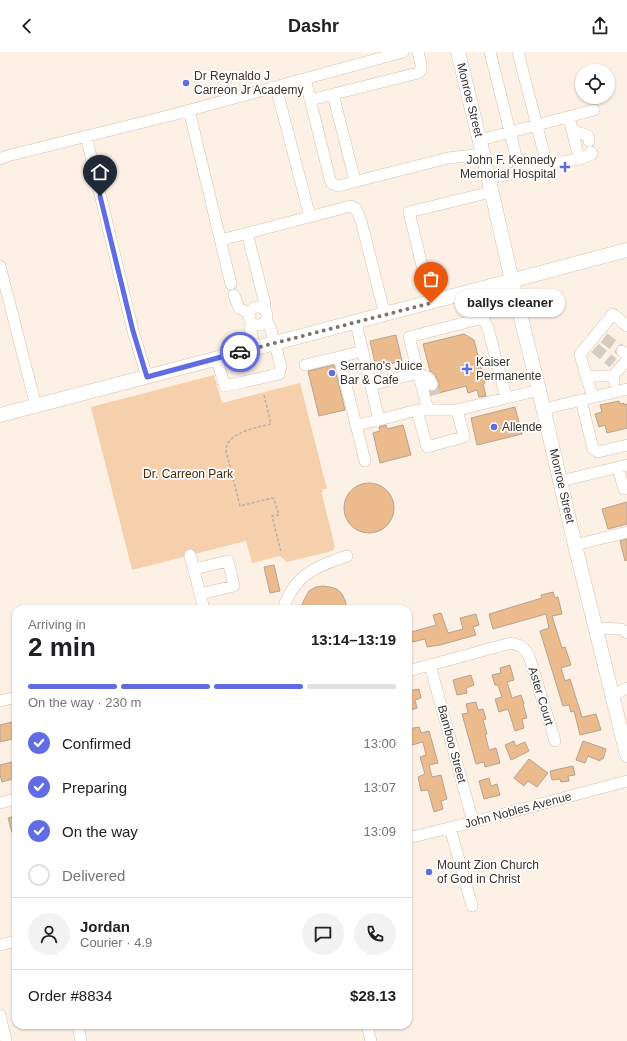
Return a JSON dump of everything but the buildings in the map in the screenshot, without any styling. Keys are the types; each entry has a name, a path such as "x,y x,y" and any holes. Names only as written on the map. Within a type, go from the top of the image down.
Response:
{"main road":[{"name":"Monroe Street","path":"458,52 544,409 575,545 627,756"},
{"path":"0,415 356,323 627,250"}],"street":[{"path":"0,159 276,87 403,52"},
{"path":"310,100 418,73 422,70 418,52"},
{"path":"490,52 520,172"},
{"path":"518,52 547,165"},
{"path":"306,79 331,183 338,186 448,158 481,147 510,132 594,110"},
{"path":"276,87 310,217"},
{"path":"333,94 354,181"},
{"path":"189,110 237,307 248,313"},
{"path":"569,117 579,159"},
{"path":"431,303 409,212 490,185 520,172 579,159 592,154 588,136 572,130"},
{"path":"86,136 133,331 147,377"},
{"path":"221,240 351,206 356,209 360,221 386,315"},
{"path":"216,358 225,386 279,374 281,366 275,343 266,320 267,314 264,308 265,304 247,233"},
{"path":"0,266 36,406"},
{"path":"248,313 255,306 264,308"},
{"path":"248,313 252,324 250,328 255,348"},
{"path":"593,397 580,354 592,345 601,335 613,314 627,326"},
{"path":"457,410 464,437 427,447 424,408 418,373 409,337 483,318 488,328 506,397"},
{"path":"252,324 261,324 266,320"},
{"path":"356,323 379,420"},
{"path":"305,365 363,350"},
{"path":"339,356 365,461"},
{"path":"586,376 620,362 616,392"},
{"path":"371,385 418,373 429,378 433,390 424,408"},
{"path":"544,409 627,389"},
{"path":"356,425 424,408 457,410 539,390"},
{"path":"581,400 593,449 598,452 627,445"},
{"path":"561,481 623,466 624,489"},
{"path":"575,545 627,532"},
{"path":"190,555 203,605"},
{"path":"285,605 292,589 300,578 312,570 347,556"},
{"path":"194,570 228,561 234,586 200,594"},
{"path":"596,628 621,628 627,633"},
{"name":"Aster Court","path":"430,665 511,643 518,644 523,647 527,651 555,741"},
{"path":"412,670 430,665"},
{"name":"Bamboo Street","path":"430,665 473,822"},
{"path":"613,695 627,688"},
{"path":"0,701 12,698"},
{"name":"John Nobles Avenue","path":"412,837 627,781"},
{"path":"0,803 12,800"},
{"path":"450,828 472,906"},
{"path":"0,945 12,942"},
{"path":"0,1015 6,1041"},
{"path":"79,1029 81,1041"},
{"path":"368,1029 371,1041"}],"path":[{"path":"264,395 272,424 241,433 227,443 226,451 240,506 272,498 274,499 279,514 272,516 281,552"}],"green space":[{"name":"Dr. Carreon Park","path":"214,375 222,403 300,383 327,489 323,489 322,494 335,547 332,551 287,562 280,556 252,563 246,541 132,570 91,407"}],"tunnel":[{"path":"604,338 622,351"},
{"path":"595,348 613,363"},
{"path":"432,385 435,395"}],"way so far":[{"path":"240,352 431,303"}],"place":[{"name":"Dr Reynaldo J Carreon Jr Academy","path":"186,83"},
{"name":"John F. Kennedy Memorial Hospital","path":"565,167"},
{"name":"ballys cleaner","path":"431,303"},
{"name":"Kaiser Permanente","path":"467,369"},
{"name":"Serrano's Juice Bar & Cafe","path":"332,373"},
{"name":"Allende","path":"494,427"},
{"name":"Mount Zion Church of God in Christ","path":"429,872"}],"route":[{"path":"100,196 133,331 147,377 240,352"}]}
